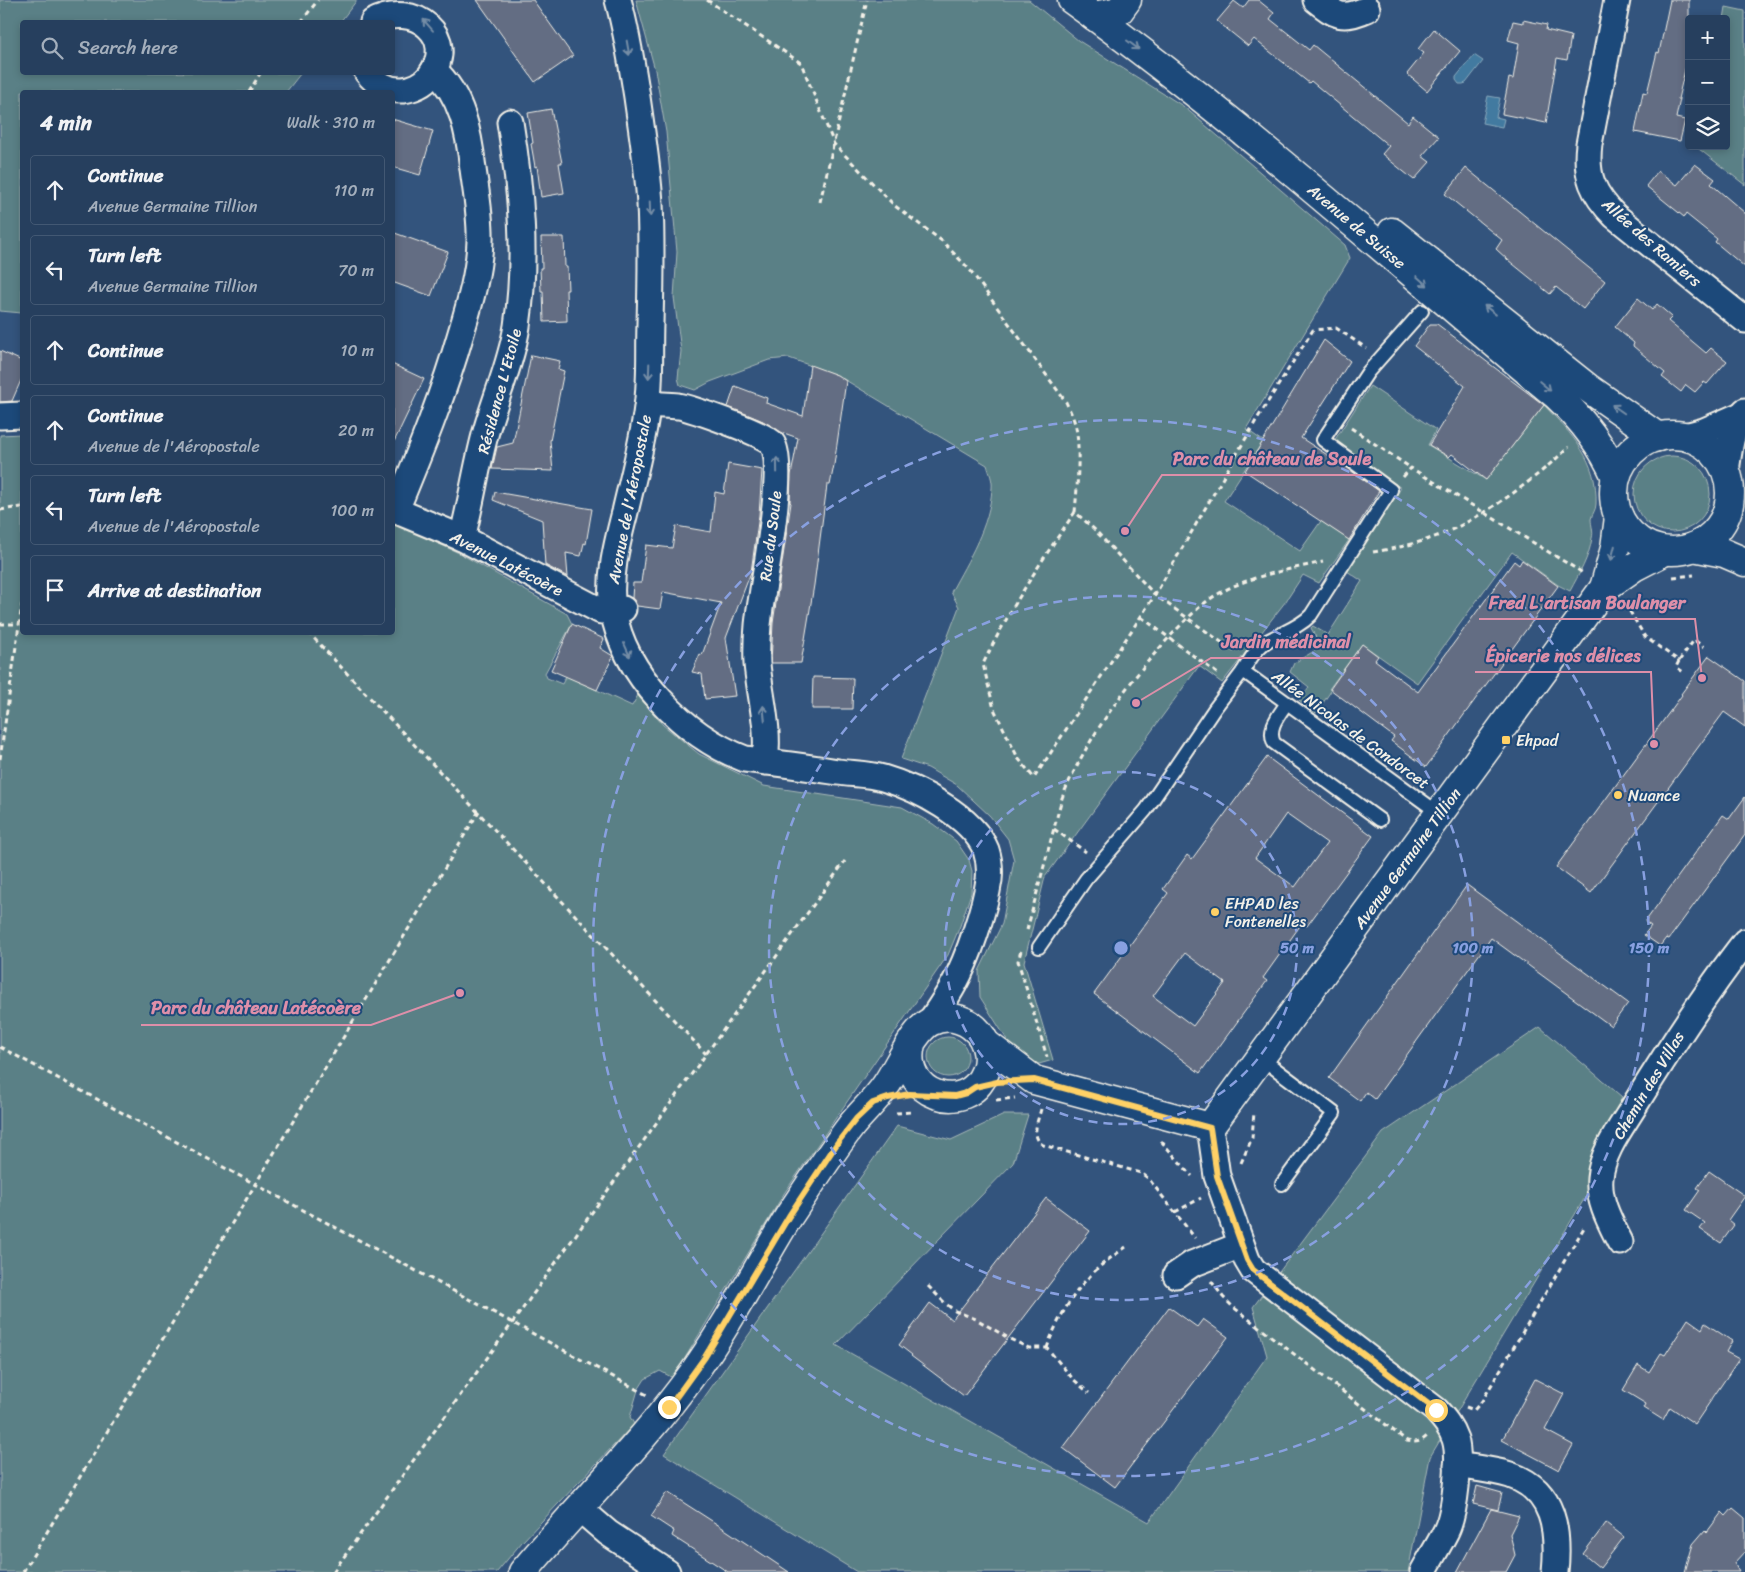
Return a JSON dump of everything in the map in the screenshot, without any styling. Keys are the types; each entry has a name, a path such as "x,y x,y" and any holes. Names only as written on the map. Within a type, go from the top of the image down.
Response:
{"street":[{"name":"Avenue de l'Aéropostale","path":"618,0 623,16 643,138 650,203 651,272 648,404 642,440 613,567 612,590 618,610 618,630 632,661 655,693 680,720 724,751 745,759 881,778 908,787 931,798 979,837 986,852 988,864 989,879 984,902 954,984 930,1022"},
{"name":"Avenue de Suisse","path":"1072,0 1107,5 1588,388 1672,436"},
{"path":"1316,0 1332,13 1341,15 1349,16 1368,9"},
{"name":"Allée des Ramiers","path":"1617,0 1589,150 1588,167 1593,185 1604,204 1615,216 1745,320"},
{"name":"Avenue de Suisse","path":"1107,5 1170,72 1316,191 1575,413 1598,443 1616,477"},
{"path":"370,75 376,82 386,88 408,89 427,79 434,70 438,60 438,43 431,27 424,19 403,11 386,14 376,20"},
{"path":"395,507 431,424 455,354 474,290 480,240 471,144 456,97 445,80 434,70"},
{"name":"Résidence L'Etoile","path":"462,538 486,434 509,362 517,327 522,277 522,232 518,170 510,122"},
{"name":"Rue du Soule","path":"648,404 679,406 753,432 770,440 774,445 777,458 777,478 773,525 757,638 757,664 765,714 765,762"},
{"path":"1672,436 1697,441 1709,448 1726,471 1737,506 1724,518 1714,533 1693,547 1680,550 1667,564 1638,541 1628,531 1619,517 1614,497 1616,477 1621,465 1628,455 1647,440 1704,430 1743,413"},
{"path":"1726,471 1733,437 1743,413"},
{"path":"0,416 20,416"},
{"name":"Avenue Latécoère","path":"395,509 462,538 601,611 618,610"},
{"name":"Avenue Germaine Tillion","path":"1607,594 1619,517"},
{"path":"1693,547 1724,553 1745,562"},
{"name":"Avenue Germaine Tillion","path":"1210,1128 1440,814 1607,594 1634,567 1667,564"},
{"name":"Chemin des Villas","path":"1620,1242 1601,1198 1600,1179 1602,1165 1615,1138 1689,1019 1745,942"},
{"path":"523,1572 669,1407 705,1357 789,1216 838,1142 856,1119 873,1103 919,1032 930,1022 949,1018 958,1019 975,1028 985,1043 988,1062 986,1071 975,1087"},
{"path":"985,1043 1041,1070 1210,1128 1217,1176 1247,1260 1260,1277 1436,1410 1445,1420 1455,1440 1458,1454 1454,1501 1449,1522 1447,1530 1422,1572"},
{"path":"911,1044 909,1061 911,1070 919,1084 933,1094"},
{"path":"873,1103 910,1094 955,1096 966,1093 975,1087 1041,1070"},
{"path":"1176,1275 1184,1268 1241,1245"},
{"path":"1457,1465 1509,1475 1523,1480 1536,1490 1546,1502 1553,1519 1557,1537 1555,1572"},
{"path":"579,1508 608,1533 668,1572"}],"lane":[{"path":"1039,948 1086,879 1146,810 1257,650 1268,641 1305,622 1311,616 1391,490 1323,440 1368,372 1422,311"},
{"name":"Allée Nicolas de Condorcet","path":"1246,666 1287,703 1440,814"},
{"path":"1287,703 1274,722 1271,736 1274,743 1380,820"},
{"path":"1261,1058 1334,1112 1282,1184"}],"path":[{"path":"302,20 318,0"},
{"path":"706,0 801,63 834,144 895,206 942,241 957,255 970,270 1066,402 1075,424 1077,436 1077,496 1075,512 1042,560 1000,629 983,664 994,710 1018,758 1034,778 1156,595 1256,419 1313,330 1336,328 1381,358"},
{"path":"820,202 867,0"},
{"path":"250,90 259,75"},
{"path":"1337,418 1607,594 1629,610 1645,638 1679,661"},
{"path":"1026,933 1062,798 1069,781 1093,738 1129,686 1169,638 1209,600 1231,588 1279,572 1390,549 1428,539 1459,526 1483,512 1527,481 1561,454 1588,429"},
{"path":"1391,490 1411,468"},
{"path":"0,510 20,507"},
{"path":"1075,512 1094,529 1156,595 1246,666"},
{"path":"1667,564 1698,574"},
{"path":"1607,594 1630,598"},
{"path":"1141,617 1233,684"},
{"path":"0,624 20,624 0,759"},
{"path":"311,635 706,1054"},
{"path":"1685,674 1676,667 1679,661 1694,640 1704,647"},
{"path":"23,1572 478,812"},
{"path":"1054,829 1100,862"},
{"path":"332,1572 514,1323 845,861"},
{"path":"1024,942 1018,962 1041,1070"},
{"path":"0,1047 638,1390"},
{"path":"1240,1166 1252,1138 1256,1106"},
{"path":"1041,1109 1035,1131 1038,1142 1141,1172 1196,1239 1214,1285 1233,1307 1407,1441 1414,1443 1422,1440 1462,1405 1474,1410 1482,1401 1601,1198"},
{"path":"1155,1138 1161,1140 1189,1171 1195,1181"},
{"path":"1175,1212 1205,1196"},
{"path":"1047,1348 1056,1325 1088,1278 1126,1247"},
{"path":"928,1286 945,1304 954,1310 976,1319 1010,1340 1029,1348 1047,1348"},
{"path":"1047,1348 1073,1379 1089,1393"}],"green space":[{"path":"0,0 357,0 342,20 20,20 20,75 299,75 288,90 20,90 20,313 0,311"},
{"path":"636,0 1029,0 1079,41 1183,106 1345,245 1350,258 1246,429 1263,441 1224,501 1300,551 1321,521 1349,540 1319,583 1303,575 1286,601 1222,683 1199,666 1045,877 1024,962 1053,1060 1039,1064 1023,1057 1011,1046 980,997 979,971 1002,924 1014,860 1008,839 990,816 957,785 928,768 901,759 959,607 951,592 971,555 987,516 992,485 987,465 837,375 789,358 769,360 710,382 695,390 680,385 678,378 681,351 674,297 677,252 666,132 655,70"},
{"path":"1726,7 1745,11 1745,185 1700,150 1730,150 1730,15 1725,15"},
{"path":"1370,386 1436,430 1428,445 1486,480 1544,405 1581,449 1593,474 1596,504 1591,519 1593,536 1586,559 1570,591 1558,585 1512,552 1417,683 1362,644 1329,689 1331,691 1316,713 1299,700 1309,687 1290,672 1294,663 1321,647 1311,628 1313,626 1328,635 1362,581 1347,571 1401,488 1334,441"},
{"path":"20,434 20,635 395,635 395,524 459,553 567,614 572,624 545,673 547,678 562,684 566,676 632,706 638,695 663,725 699,754 764,786 902,807 933,824 956,841 969,860 972,871 971,893 948,955 785,1192 673,1378 660,1371 645,1379 638,1390 630,1417 634,1424 522,1542 497,1572 0,1572 0,435"},
{"path":"1665,456 1679,456 1693,462 1704,473 1710,487 1707,509 1699,521 1679,532 1665,532 1651,526 1640,515 1634,501 1634,487 1640,473 1651,462"},
{"path":"1540,1027 1622,1097 1589,1191 1430,1457 1408,1572 857,1572 664,1454 897,1126 951,1140 1004,1115 1028,1115 1013,1163 836,1345 1149,1522 1267,1356 1253,1307 1383,1133"},
{"path":"952,1037 959,1040 965,1046 968,1057 967,1065 959,1074 952,1077 944,1077 937,1074 929,1065 928,1053 931,1046 940,1038"}],"water":[{"path":"1474,55 1483,61 1466,83 1459,84 1456,77"},
{"path":"1488,96 1500,98 1496,117 1504,119 1502,127 1482,123"}],"building":[{"path":"477,0 533,0 573,56 535,82"},
{"path":"1249,0 1258,0 1274,13 1270,19 1309,50 1313,45 1408,123 1413,116 1439,137 1422,156 1430,162 1414,180 1382,154 1389,146 1311,81 1309,83 1254,39 1248,46 1217,21 1234,1 1243,8"},
{"path":"1670,0 1689,0 1689,15 1685,15 1685,70 1678,99 1680,99 1676,118 1685,120 1680,141 1635,132 1643,92 1647,93 1657,52 1659,53"},
{"path":"1523,20 1547,25 1546,30 1571,36 1567,60 1557,58 1546,123 1502,114 1509,78 1513,79 1519,43 1508,40 1513,21 1523,23"},
{"path":"1434,29 1460,51 1427,91 1407,74 1424,53 1418,49"},
{"path":"551,109 562,163 559,163 564,193 541,197 537,166 535,167 531,144 533,143 528,113"},
{"path":"395,120 433,131 420,175 395,168"},
{"path":"1695,164 1715,179 1711,184 1745,213 1745,267 1715,242 1717,239 1686,214 1684,217 1646,186 1658,171 1677,185"},
{"path":"1466,168 1605,281 1583,309 1556,287 1550,294 1508,260 1496,249 1502,240 1445,194"},
{"path":"395,233 448,252 431,296 395,283"},
{"path":"541,237 564,237 568,290 566,290 567,321 544,322 540,268 542,268"},
{"path":"1638,298 1652,310 1657,304 1672,317 1668,321 1706,353 1711,348 1727,361 1707,384 1704,382 1695,392 1686,385 1681,392 1662,377 1665,373 1633,346 1634,343 1615,327"},
{"path":"1430,324 1437,324 1544,405 1486,480 1452,454 1449,457 1429,445 1465,386 1414,346"},
{"path":"1324,340 1350,361 1301,438 1379,491 1349,540 1245,471"},
{"path":"0,351 20,360 20,383 12,401 0,402"},
{"path":"531,355 560,361 558,369 564,371 550,441 553,471 492,469 497,447 513,443"},
{"path":"395,365 424,379 395,440"},
{"path":"810,365 837,375 846,381 834,465 830,485 827,485 814,585 801,663 771,663 773,623 791,503 791,475 798,438 728,407 735,386 767,398 766,403 803,416"},
{"path":"728,464 762,470 759,515 751,572 726,638 735,696 705,699 702,674 692,672 700,654 702,655 721,603 663,592 660,609 637,606 632,598 633,583 641,583 646,545 672,548 676,526 711,532 715,492 724,494"},
{"path":"495,492 592,509 586,544 584,543 581,556 566,553 568,577 545,565 542,520 493,500"},
{"path":"1522,560 1558,586 1426,767 1391,741 1394,737 1330,689 1362,644 1378,656 1375,660 1418,692 1514,561 1519,565"},
{"path":"572,624 604,639 600,648 613,656 597,690 551,670"},
{"path":"1709,656 1745,681 1745,727 1724,712 1591,893 1556,867"},
{"path":"813,677 853,678 852,709 812,709"},
{"name":"EHPAD les Fontenelles","path":"1267,757 1373,836 1307,926 1302,923 1263,978 1267,981 1200,1073 1094,994 1168,893 1163,889 1187,855 1192,859","holes":["1286,814 1327,843 1295,887 1255,858","1185,953 1225,983 1193,1026 1153,996"]},
{"path":"1745,797 1745,835 1669,939 1666,938 1660,946 1644,935 1651,926 1645,922 1723,815 1729,819"},
{"path":"1467,885 1628,1003 1611,1026 1491,938 1375,1099 1366,1092 1360,1101 1329,1078"},
{"path":"1709,1171 1745,1196 1728,1220 1734,1225 1721,1243 1700,1229 1705,1223 1686,1210 1700,1190 1697,1188"},
{"path":"1046,1198 1090,1231 964,1396 899,1345 930,1303 952,1320"},
{"path":"1169,1307 1197,1327 1203,1319 1228,1337 1115,1487 1063,1448"},
{"path":"1688,1319 1702,1329 1705,1323 1732,1341 1726,1352 1739,1359 1695,1424 1670,1407 1663,1420 1644,1408 1646,1404 1623,1390 1638,1365 1649,1372 1661,1353 1665,1355"},
{"path":"1535,1379 1564,1394 1545,1430 1573,1445 1559,1470 1502,1440"},
{"path":"1477,1486 1502,1493 1498,1510 1473,1504"},
{"path":"667,1492 789,1572 728,1572 672,1536 674,1531 651,1516"},
{"path":"1733,1508 1745,1518 1745,1551 1734,1563 1739,1572 1685,1572 1693,1544 1705,1530 1707,1532 1722,1512 1726,1516"},
{"path":"1491,1509 1519,1516 1510,1534 1515,1555 1506,1572 1457,1572"},
{"path":"1606,1523 1624,1537 1600,1568 1583,1554"}],"place":[{"name":"Parc du château de Soule","path":"1125,531"},
{"name":"Fred L'artisan Boulanger","path":"1702,678"},
{"name":"Jardin médicinal","path":"1136,703"},
{"name":"Ehpad","path":"1506,740"},
{"name":"Épicerie nos délices","path":"1654,744"},
{"name":"Nuance","path":"1618,795"},
{"name":"EHPAD les Fontenelles","path":"1215,912"},
{"name":"Parc du château Latécoère","path":"460,993"}],"route":[{"path":"669,1407 705,1357 789,1216 838,1142 856,1119 873,1103 910,1094 955,1096 966,1093 975,1087 997,1082 1034,1080 1210,1128 1217,1176 1241,1245 1253,1270 1436,1410"}]}
